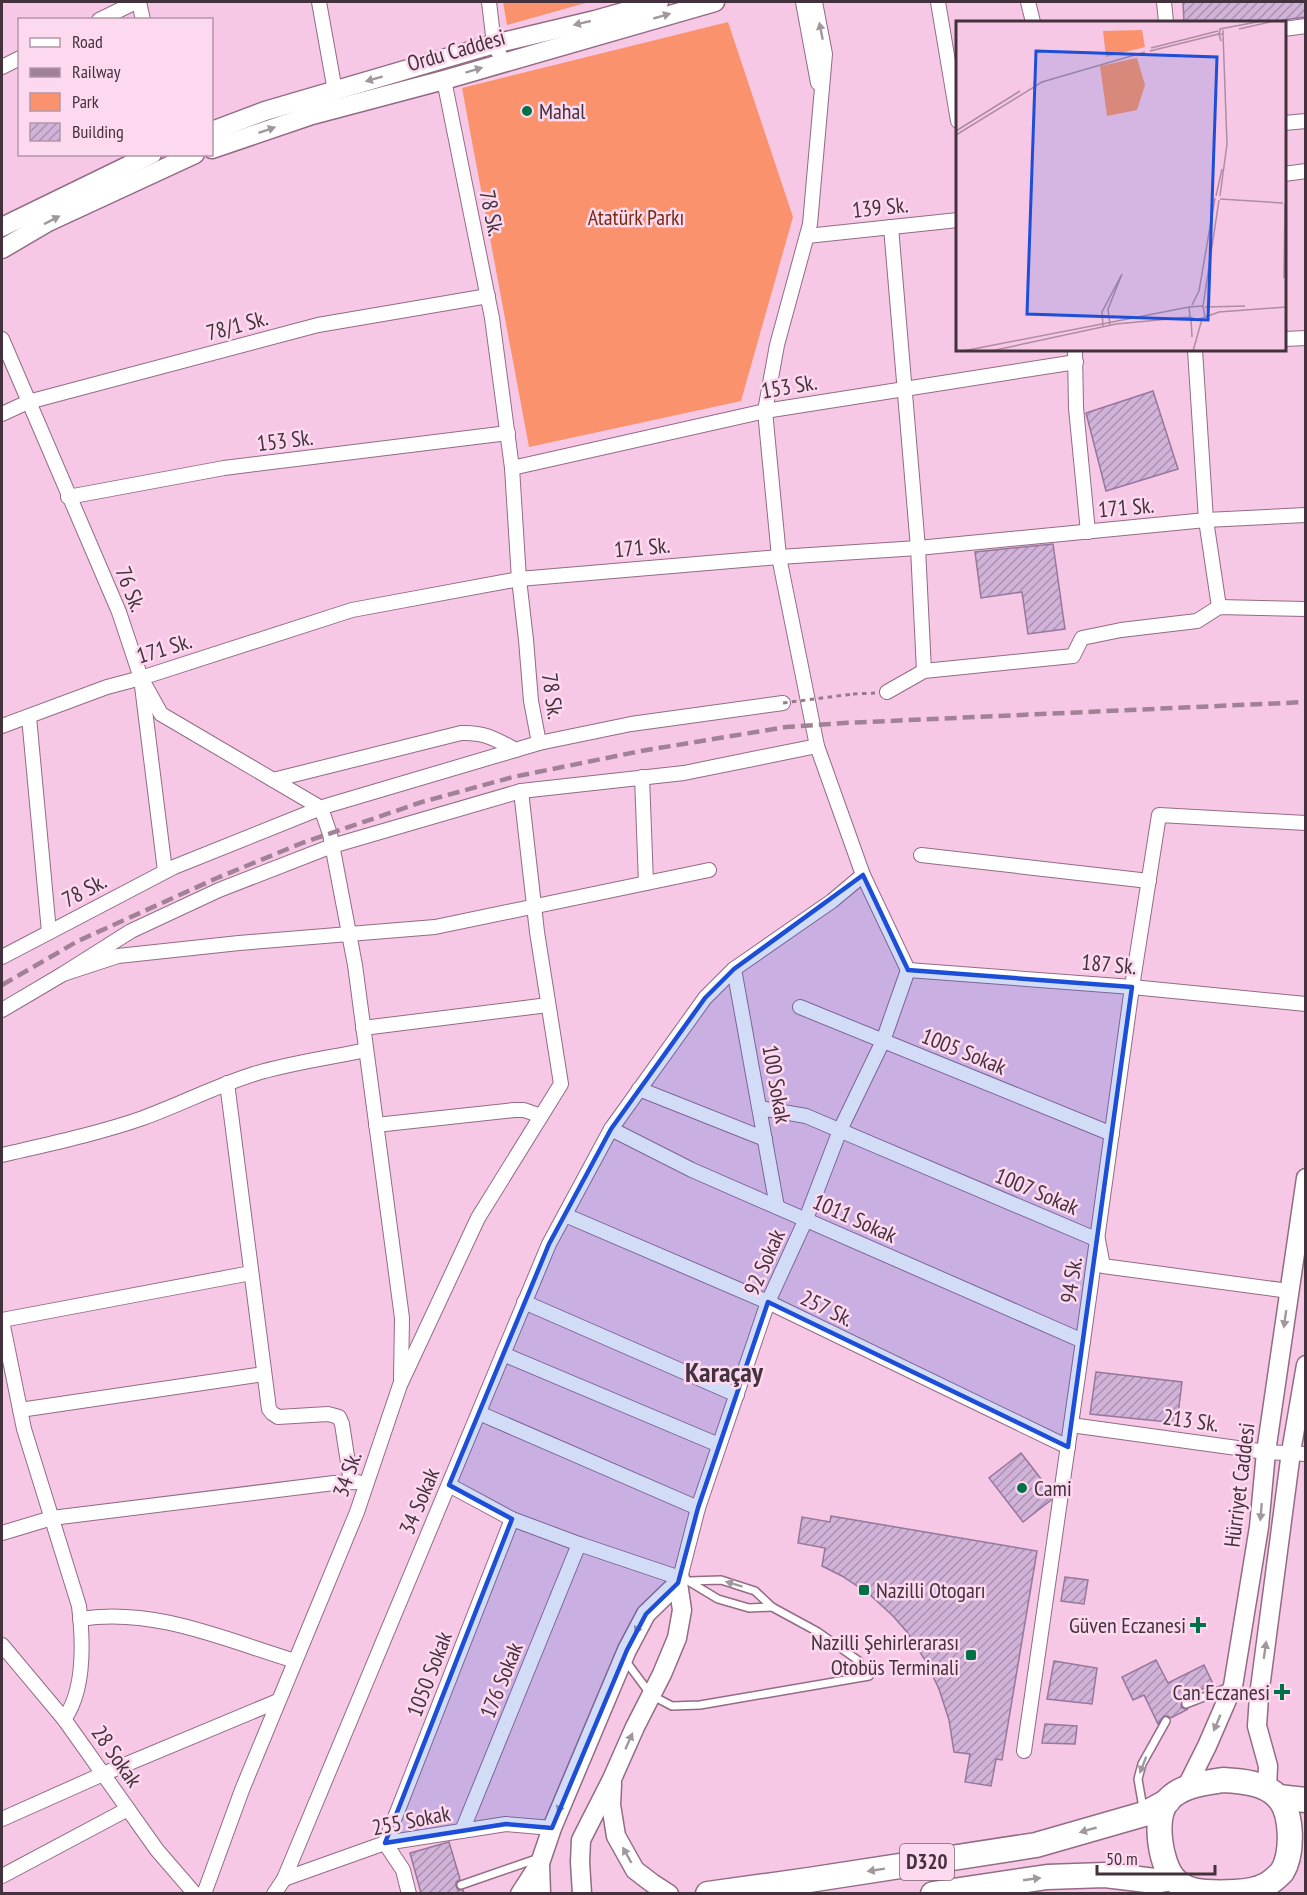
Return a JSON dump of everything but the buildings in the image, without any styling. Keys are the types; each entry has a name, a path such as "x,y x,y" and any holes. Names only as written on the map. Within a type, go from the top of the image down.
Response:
{"highway":[{"path":"1268,1884 1288,1854 1290,1840 1286,1811 1273,1794 1258,1784 1239,1780 1223,1780 1177,1794 1162,1814 1160,1846 1165,1864 1178,1886 1190,1890 1229,1892 1268,1884 1305,1862"},
{"name":"D320","path":"708,1893 809,1880 1035,1845 1144,1814 1177,1794"},
{"path":"1273,1794 1305,1800"},
{"name":"D320","path":"933,1893 1047,1877 1105,1875 1178,1886"}],"main road":[{"name":"Ordu Caddesi","path":"213,131 265,111 494,44 659,2"},
{"name":"Ordu Caddesi","path":"213,149 312,115 444,80 503,61 715,2"},
{"path":"2,226 148,156"},
{"path":"2,249 48,222 191,156"},
{"name":"Hürriyet Caddesi","path":"1177,1794 1207,1746 1233,1686 1259,1527 1266,1452 1305,1178"},
{"name":"Hürriyet Caddesi","path":"1273,1794 1257,1726 1259,1696 1298,1453 1305,1365"},
{"path":"520,1893 541,1860 552,1828 623,1658 646,1614 682,1581"},
{"path":"582,1893 581,1840 612,1779 677,1638 682,1610 682,1581"},
{"path":"612,1779 611,1805 616,1836 635,1869 669,1893"},
{"path":"541,1860 541,1893"}],"street":[{"path":"103,18 137,2 142,18"},
{"path":"319,2 335,91"},
{"path":"489,2 494,44 503,61"},
{"path":"803,2 821,103"},
{"path":"815,2 825,54 810,224 777,345 765,411 779,556 818,746 863,874 908,970"},
{"path":"938,2 956,115"},
{"path":"1028,2 1033,21"},
{"path":"1164,2 1166,21"},
{"path":"1286,29 1305,26"},
{"path":"2,67 18,59"},
{"name":"78 Sk.","path":"2,957 165,872 321,808 539,743 531,701 508,433 488,296 444,80"},
{"path":"1286,123 1305,121"},
{"path":"1286,174 1305,171"},
{"name":"139 Sk.","path":"807,236 956,220"},
{"path":"891,227 918,548 924,671"},
{"name":"78/1 Sk.","path":"2,414 28,402 318,325 488,296"},
{"path":"1286,339 1305,338"},
{"name":"76 Sk.","path":"2,339 119,612 141,678 165,872"},
{"path":"1195,351 1206,520 1219,608"},
{"path":"1076,356 1076,408 1088,532"},
{"name":"153 Sk.","path":"512,468 765,411 1076,356"},
{"name":"153 Sk.","path":"68,497 224,468 508,433"},
{"name":"171 Sk.","path":"2,726 107,687 352,610 519,579 779,556 918,548 1206,520 1305,515"},
{"path":"887,692 924,671 1073,656 1082,638 1121,630 1197,621 1219,608 1305,609"},
{"path":"141,678 161,714 321,808 330,834 350,934 366,1050 402,1318 400,1385"},
{"path":"539,743 631,724 783,703"},
{"path":"29,717 49,932"},
{"path":"273,780 461,733 477,732 516,750"},
{"path":"2,1010 131,930 219,890 332,846 521,792 684,773 818,746"},
{"path":"642,777 646,883"},
{"path":"363,1029 548,1005 521,792"},
{"name":"94 Sk.","path":"1024,1751 1132,987 1159,815 1305,823"},
{"path":"921,855 1149,881"},
{"path":"63,974 118,956 435,927 709,870"},
{"name":"34 Sokak","path":"274,1893 284,1879 549,1244 611,1129 705,998 735,969 832,901 863,874"},
{"name":"100 Sokak","path":"735,969 777,1207"},
{"name":"187 Sk.","path":"908,970 1132,987 1305,1004"},
{"name":"92 Sokak","path":"682,1581 698,1508 768,1302 806,1219 840,1130 883,1041 908,970"},
{"name":"34 Sk.","path":"204,1893 242,1790 357,1512 400,1385 478,1218 561,1084 548,1005"},
{"name":"1005 Sokak","path":"800,1007 1112,1134"},
{"path":"2,1155 115,1127 227,1083 291,1065 366,1050"},
{"path":"227,1083 269,1409 275,1415 328,1414 339,1417 351,1482"},
{"path":"639,1089 765,1139"},
{"name":"1007 Sokak","path":"760,1108 806,1116 1098,1240 1103,1266 1289,1291"},
{"path":"376,1125 514,1110 524,1110 541,1116"},
{"name":"1011 Sokak","path":"611,1129 692,1170 1083,1341"},
{"name":"257 Sk.","path":"565,1215 768,1302 1068,1447"},
{"path":"64,1719 70,1712 74,1701 82,1658 79,1606 20,1410 2,1321 251,1273"},
{"path":"524,1302 737,1395"},
{"path":"503,1354 719,1445"},
{"path":"20,1410 264,1374"},
{"path":"478,1413 698,1508"},
{"name":"213 Sk.","path":"1071,1425 1266,1452 1298,1453"},
{"path":"2,1533 52,1518 351,1482 367,1483"},
{"path":"449,1485 512,1519 682,1581"},
{"name":"1050 Sokak","path":"386,1843 512,1519"},
{"name":"176 Sokak","path":"462,1831 579,1544"},
{"path":"80,1618 123,1616 175,1624 295,1661"},
{"name":"28 Sokak","path":"2,1645 64,1719 157,1850 195,1893"},
{"path":"2,1819 278,1701"},
{"path":"2,1876 128,1809"},
{"name":"255 Sokak","path":"284,1879 386,1843 506,1824 552,1828"},
{"path":"386,1843 403,1870 409,1893"}],"lane":[{"path":"682,1581 720,1580 754,1591 772,1607 818,1632 860,1661"},
{"path":"682,1581 718,1599 749,1608 772,1607"},
{"path":"623,1658 651,1695 672,1706 700,1705 869,1676"},
{"path":"1186,1704 1233,1686"},
{"path":"1160,1846 1144,1814 1138,1779 1142,1764 1166,1720"},
{"path":"461,1885 541,1860"}],"path":[{"path":"783,703 887,692"}],"highlighted area":[{"path":"863,875 908,970 1132,987 1068,1447 768,1302 698,1508 678,1583 646,1614 627,1650 552,1828 506,1824 385,1843 512,1519 449,1485 549,1244 611,1129 705,998 734,969"}],"green space":[{"path":"503,2 589,2 507,25"},
{"name":"Atatürk Parkı","path":"728,22 793,217 741,401 529,447 462,88"}],"railway":[{"path":"2,985 78,941 217,878 302,843 422,802 513,777 641,751 786,727 1306,702"}],"place":[{"name":"Mahal","path":"527,111"},
{"name":"Cami","path":"1022,1488"},
{"name":"Nazilli Otogarı","path":"864,1590"},
{"name":"Güven Eczanesi","path":"1198,1625"},
{"name":"Nazilli Şehirlerarası Otobüs Terminali","path":"971,1655"},
{"name":"Can Eczanesi","path":"1282,1692"}],"district":[{"name":"Karaçay","path":"724,1372"}]}
